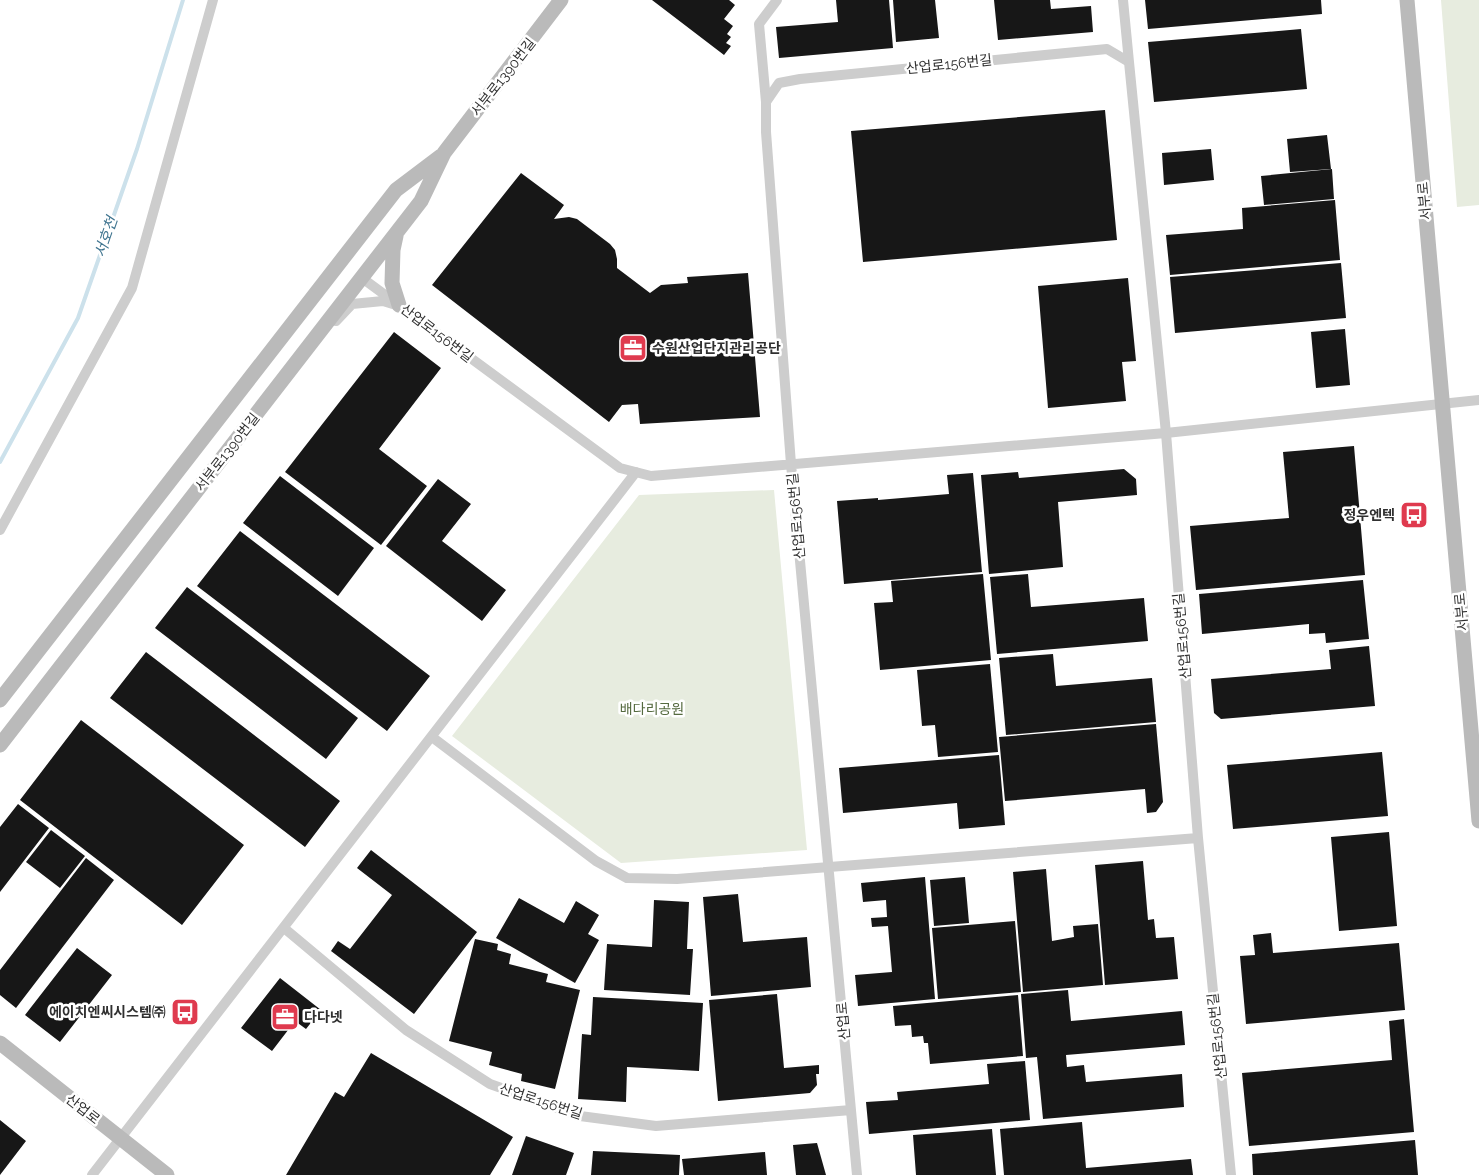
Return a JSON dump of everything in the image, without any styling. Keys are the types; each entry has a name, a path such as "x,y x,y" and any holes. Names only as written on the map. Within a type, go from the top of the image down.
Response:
{"street":[{"path":"0,530 132,288 213,0"},
{"name":"서부로1390번길","path":"0,745 421,201 444,153 561,0"},
{"path":"766,102 759,24 777,0"},
{"path":"1123,0 1129,62"},
{"name":"서부로","path":"1407,0 1479,821"},
{"name":"산업로156번길","path":"828,867 791,464 766,132 766,102 779,83 800,79 1107,49 1129,62 1166,433 1198,838 1231,1175"},
{"name":"서부로1390번길","path":"0,700 396,190 444,153"},
{"path":"298,360 352,304 383,302 399,305 392,283 393,250 397,232"},
{"path":"341,262 362,278"},
{"name":"산업로156번길","path":"362,278 620,468 651,476 1166,433"},
{"path":"1166,433 1479,400"},
{"path":"92,1175 636,472"},
{"path":"432,737 596,861 627,878 677,879 1198,838"},
{"name":"산업로","path":"828,867 857,1175"},
{"name":"산업로156번길","path":"284,928 406,1030 490,1084 580,1116 656,1126 851,1110"},
{"name":"산업로","path":"0,1043 167,1175"}],"green space":[{"path":"1441,0 1479,0 1479,205 1457,207"},
{"name":"배다리공원","path":"774,490 807,850 621,863 452,736 639,495"}],"building":[{"path":"652,0 729,0 735,5 724,19 733,26 727,34 731,37 726,43 731,46 724,55"},
{"path":"836,0 889,0 893,48 779,58 776,27 838,22"},
{"path":"893,0 935,0 939,38 896,42"},
{"path":"994,0 1050,0 1051,9 1091,6 1093,32 998,40"},
{"path":"1145,0 1321,0 1322,14 1148,29"},
{"path":"1301,29 1307,89 1154,102 1148,42"},
{"path":"1105,110 1117,240 863,262 851,131"},
{"path":"1327,135 1331,169 1290,172 1287,139"},
{"path":"1211,149 1214,180 1164,185 1162,153"},
{"path":"1332,169 1334,199 1264,205 1261,176"},
{"name":"수원산업단지관리공단","path":"521,173 564,205 554,219 569,217 577,219 610,244 615,250 617,268 650,293 661,285 688,283 687,277 748,273 760,417 640,424 638,404 622,405 609,422 432,285"},
{"path":"1335,200 1340,260 1170,275 1166,235 1243,229 1242,208"},
{"path":"1341,263 1346,318 1175,333 1170,277"},
{"path":"1128,278 1136,361 1122,362 1126,401 1048,408 1038,286"},
{"path":"1345,329 1350,385 1316,388 1311,332"},
{"path":"394,332 441,368 379,449 427,486 381,545 285,472"},
{"path":"1354,446 1365,575 1196,590 1190,526 1289,518 1283,452"},
{"path":"1124,469 1136,479 1137,495 1058,502 1063,567 989,574 981,475 1018,472 1019,478"},
{"path":"973,473 982,572 844,584 837,501 878,498 878,500 949,494 947,475"},
{"path":"280,476 374,548 338,596 243,523"},
{"path":"438,479 471,504 442,541 506,590 482,621 386,546"},
{"path":"240,531 430,676 387,731 197,586"},
{"path":"983,574 991,660 880,670 874,603 893,602 891,581"},
{"path":"1028,574 1031,607 1144,598 1148,641 997,654 990,577"},
{"path":"1363,580 1369,639 1326,643 1325,633 1309,634 1309,624 1202,634 1199,594"},
{"path":"187,587 358,718 326,759 155,628"},
{"path":"1369,646 1375,706 1221,719 1214,713 1211,679 1331,669 1329,650"},
{"path":"146,652 340,801 305,847 110,698"},
{"path":"1053,654 1056,686 1152,678 1156,722 1006,735 999,658"},
{"path":"990,664 998,752 938,757 935,725 922,726 917,670"},
{"path":"81,720 244,845 182,925 20,800"},
{"path":"1156,724 1163,802 1156,812 1147,813 1145,789 1005,801 999,737"},
{"path":"1382,752 1388,816 1233,829 1227,765"},
{"path":"999,755 1005,825 959,829 957,803 843,813 839,768"},
{"path":"18,804 49,828 0,892 0,827"},
{"path":"51,830 85,856 60,888 26,862"},
{"path":"1389,832 1397,926 1339,931 1331,837"},
{"path":"371,850 477,932 414,1014 331,951 338,941 350,949 392,895 357,868"},
{"path":"86,858 114,880 16,1008 0,995 0,970"},
{"path":"1143,861 1148,920 1154,919 1156,938 1174,937 1178,979 1105,985 1095,865"},
{"path":"1046,869 1052,941 1074,937 1073,926 1098,924 1103,985 1023,992 1013,872"},
{"path":"925,877 935,999 858,1006 855,975 892,972 888,926 872,927 871,918 887,917 886,900 863,902 861,883"},
{"path":"965,877 969,923 934,926 930,880"},
{"path":"738,894 743,942 807,937 811,987 711,996 703,897"},
{"path":"519,898 564,923 576,901 599,915 588,934 599,940 575,983 496,938"},
{"path":"654,900 689,902 687,949 693,949 690,995 604,990 607,944 652,947"},
{"path":"1015,921 1021,992 938,999 932,928"},
{"path":"1271,933 1273,953 1399,943 1405,1010 1246,1024 1240,956 1255,955 1253,935"},
{"path":"475,939 498,944 497,950 511,954 509,964 548,974 546,982 580,990 555,1089 521,1081 522,1074 489,1065 492,1052 449,1041"},
{"path":"77,948 112,975 60,1042 25,1015"},
{"path":"280,978 321,1010 306,1029 295,1021 272,1051 241,1028"},
{"path":"1068,990 1071,1021 1182,1011 1185,1045 1066,1055 1067,1067 1084,1065 1086,1082 1182,1074 1184,1107 1043,1119 1037,1057 1026,1058 1021,994"},
{"path":"777,994 784,1068 819,1065 819,1074 816,1074 817,1085 810,1093 718,1101 709,1000"},
{"path":"1018,995 1023,1056 930,1064 928,1043 924,1043 923,1036 912,1037 911,1025 895,1026 893,1006"},
{"path":"593,997 703,1003 699,1071 627,1067 626,1102 578,1099 582,1034 591,1035"},
{"path":"1404,1019 1414,1132 1249,1146 1242,1073 1392,1060 1389,1021"},
{"path":"371,1053 513,1137 490,1175 286,1175 335,1092 344,1097"},
{"path":"1025,1061 1030,1120 869,1134 866,1102 898,1100 897,1092 989,1084 987,1064"},
{"path":"0,1120 26,1141 0,1175"},
{"path":"1082,1122 1086,1168 1191,1159 1193,1175 1004,1175 1000,1129"},
{"path":"992,1129 996,1175 916,1175 913,1135"},
{"path":"526,1136 574,1153 566,1175 512,1175"},
{"path":"1415,1140 1418,1175 1253,1175 1252,1154"},
{"path":"817,1143 826,1175 796,1175 793,1145"},
{"path":"593,1151 680,1155 679,1175 591,1175"},
{"path":"765,1152 767,1175 684,1175 682,1159"}],"waterway":[{"name":"서호천","path":"0,462 78,318 137,149 183,0"}],"place":[{"name":"수원산업단지관리공단","path":"633,348"},
{"name":"정우엔텍","path":"1414,515"},
{"name":"에이치엔씨시스템㈜","path":"185,1012"},
{"name":"다다넷","path":"285,1017"}]}
